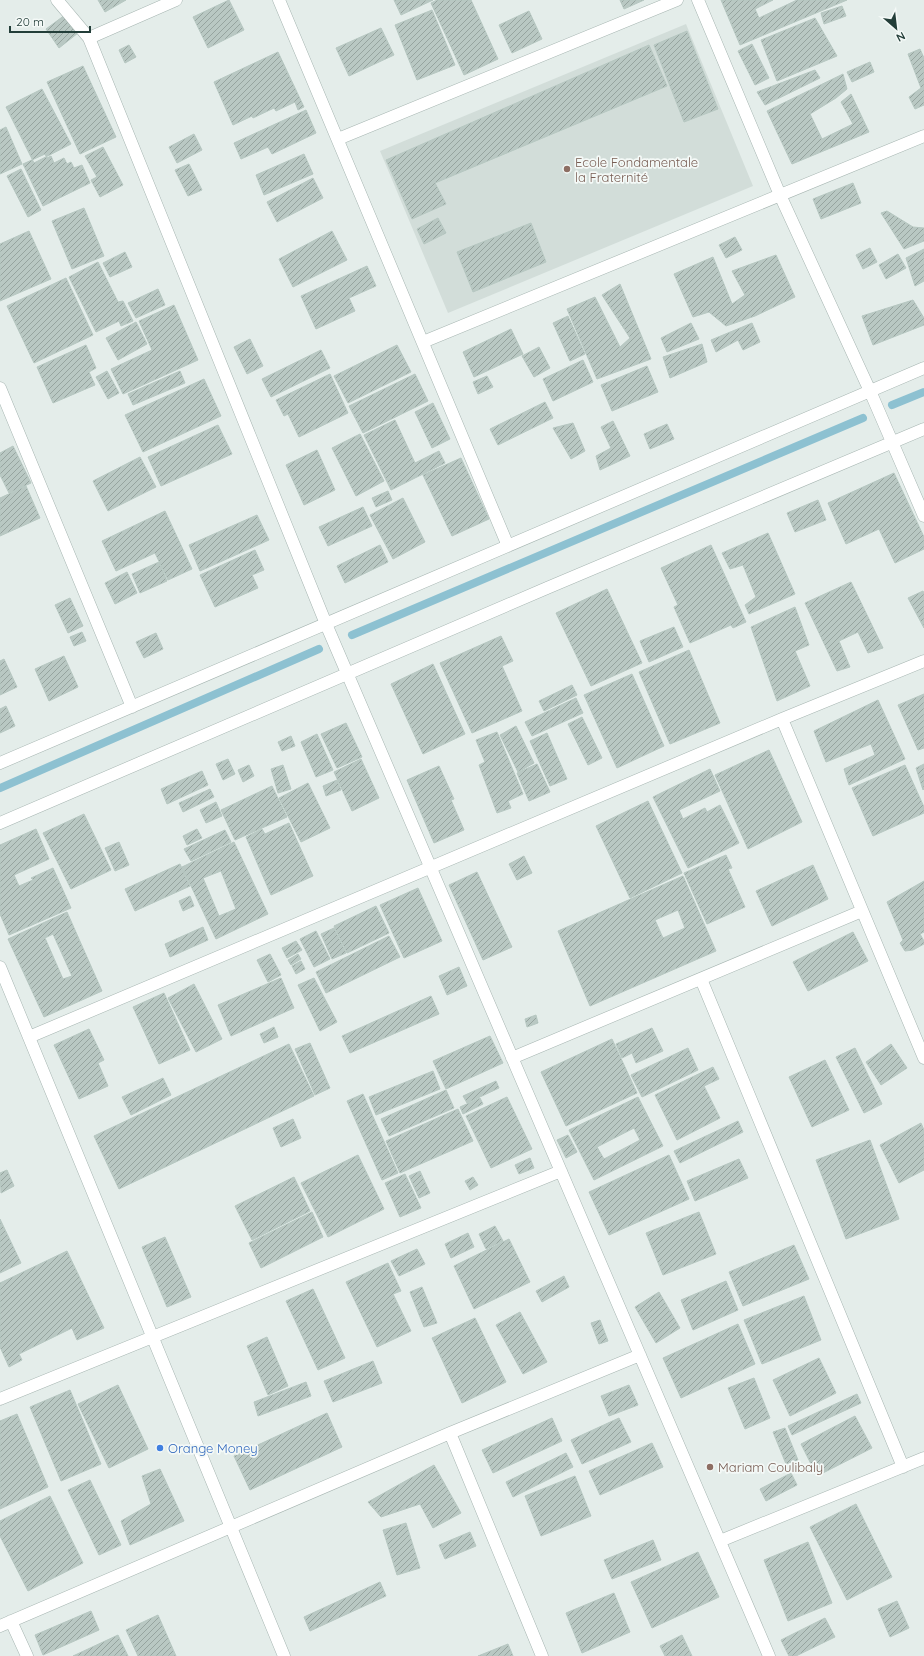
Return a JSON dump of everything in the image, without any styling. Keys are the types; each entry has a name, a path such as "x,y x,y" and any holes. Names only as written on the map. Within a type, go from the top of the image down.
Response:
{"street":[{"path":"57,0 89,38 326,624 769,1656"},
{"path":"89,38 176,0"},
{"path":"279,0 508,546"},
{"path":"338,139 677,0"},
{"path":"698,0 780,195 870,391 924,516"},
{"path":"423,342 924,136"},
{"path":"0,763 924,368"},
{"path":"0,388 132,707"},
{"path":"0,823 892,444 924,429"},
{"path":"29,1037 924,660"},
{"path":"782,719 924,1058"},
{"path":"512,1058 862,911"},
{"path":"0,967 284,1656"},
{"path":"700,979 903,1466"},
{"path":"0,1399 561,1171"},
{"path":"0,1626 450,1433 640,1355"},
{"path":"450,1433 542,1656"},
{"path":"720,1541 924,1458"},
{"path":"11,1621 27,1656"}],"shaded area":[{"name":"Ecole Fondamentale la Fraternité","path":"686,24 753,186 448,313 380,151"}],"building":[{"path":"98,0 126,0 105,12"},
{"path":"229,0 244,30 208,48 193,17"},
{"path":"394,0 433,0 401,15"},
{"path":"437,0 471,0 498,59 464,75 431,3"},
{"path":"620,0 644,0 624,9"},
{"path":"721,0 773,0 755,9 759,18 797,0 847,0 740,45"},
{"path":"842,6 846,16 824,24 821,13"},
{"path":"432,10 455,65 417,80 395,25"},
{"path":"529,11 542,39 512,53 499,25"},
{"path":"65,15 78,33 59,48 46,29"},
{"path":"815,18 837,56 777,81 761,40"},
{"path":"381,28 394,55 349,76 336,48"},
{"path":"687,31 718,109 684,122 654,45"},
{"path":"752,44 769,78 755,85 738,51"},
{"path":"129,45 136,57 125,63 119,50"},
{"path":"649,45 667,86 435,183 446,204 412,219 386,160"},
{"path":"920,49 924,58 924,105 915,109 909,97 921,88 908,54"},
{"path":"278,52 304,107 298,110 295,102 276,111 274,108 253,118 252,116 233,125 214,82"},
{"path":"870,62 874,72 852,82 847,72"},
{"path":"83,66 116,137 80,154 47,82"},
{"path":"815,70 820,78 765,105 757,92"},
{"path":"843,74 847,89 836,98 810,114 822,139 853,124 841,102 851,94 869,132 792,164 767,111"},
{"path":"42,89 71,144 34,163 6,107"},
{"path":"306,110 316,133 272,154 268,147 241,159 234,143"},
{"path":"6,127 22,164 0,174 0,130"},
{"path":"194,134 202,150 177,163 169,147"},
{"path":"103,147 123,185 100,197 91,180 97,177 85,156"},
{"path":"45,154 47,158 51,156 54,163 64,158 67,164 71,162 74,168 82,165 90,183 43,206 23,164"},
{"path":"304,154 313,174 264,195 256,175"},
{"path":"189,164 202,190 188,196 175,170"},
{"path":"21,169 41,210 28,217 7,176"},
{"path":"313,178 323,198 277,222 267,202"},
{"path":"853,183 861,203 821,219 813,199"},
{"path":"84,208 104,256 72,269 52,221"},
{"path":"887,211 913,227 924,228 924,241 904,249 881,213"},
{"path":"438,218 446,233 424,244 417,229"},
{"path":"531,223 546,262 473,292 457,252"},
{"path":"29,231 51,279 0,301 0,244"},
{"path":"332,231 347,260 293,287 279,259"},
{"path":"735,237 742,250 726,258 719,245"},
{"path":"870,248 877,262 863,269 856,255"},
{"path":"924,249 924,281 915,286 906,258"},
{"path":"125,252 132,267 110,277 103,263"},
{"path":"898,254 906,268 886,279 879,265"},
{"path":"776,255 795,297 755,316 726,326 709,312 693,317 674,274 713,257 732,304 745,295 732,271"},
{"path":"98,262 118,302 123,301 133,321 121,326 119,321 96,332 69,277"},
{"path":"367,266 376,286 349,298 355,311 316,329 301,296"},
{"path":"66,278 93,335 34,363 7,306"},
{"path":"620,284 651,359 597,379 567,309 595,297 620,347 630,338 602,295"},
{"path":"158,289 165,305 136,318 128,303"},
{"path":"913,300 924,318 924,325 873,345 862,316"},
{"path":"174,305 198,360 123,394 111,369 152,350 139,321"},
{"path":"568,316 585,354 570,361 553,323"},
{"path":"136,322 147,344 118,360 106,338"},
{"path":"691,323 699,339 667,352 661,338"},
{"path":"752,323 760,342 743,350 738,340 716,352 711,340"},
{"path":"511,329 523,354 474,377 463,352"},
{"path":"250,339 263,366 247,374 234,347"},
{"path":"702,344 707,362 670,378 663,357"},
{"path":"86,345 96,368 89,372 95,385 53,403 37,367"},
{"path":"397,345 411,372 348,403 334,376"},
{"path":"539,347 550,368 534,377 522,356"},
{"path":"321,350 330,368 271,397 262,379"},
{"path":"583,360 593,382 553,401 543,379"},
{"path":"647,366 658,392 612,411 601,385"},
{"path":"107,371 119,393 108,399 96,377"},
{"path":"180,371 185,383 133,405 128,394"},
{"path":"330,374 348,413 299,437 288,414 284,416 276,400"},
{"path":"415,374 428,401 363,433 349,406"},
{"path":"487,376 493,387 478,394 473,382"},
{"path":"204,379 221,416 143,452 125,415"},
{"path":"545,402 553,418 498,445 490,429"},
{"path":"433,403 450,439 432,448 415,412"},
{"path":"395,420 415,463 439,451 445,463 391,490 364,435"},
{"path":"613,421 630,456 600,470 596,456 611,448 601,427"},
{"path":"573,423 585,451 571,459 553,428"},
{"path":"667,424 674,439 650,449 644,434"},
{"path":"218,425 232,454 161,486 148,457"},
{"path":"360,434 384,481 356,496 332,448"},
{"path":"13,446 31,483 9,493 0,475 0,453"},
{"path":"317,450 335,490 304,505 286,465"},
{"path":"140,457 156,487 108,511 93,481"},
{"path":"461,458 489,519 452,536 423,475"},
{"path":"894,473 924,537 924,549 895,563 879,529 846,544 828,503"},
{"path":"26,486 40,518 0,536 0,498"},
{"path":"388,491 392,500 376,507 372,498"},
{"path":"403,498 425,542 393,559 370,515"},
{"path":"818,500 826,520 795,532 787,513"},
{"path":"363,507 372,526 328,546 319,527"},
{"path":"165,511 192,569 168,580 155,553 116,571 102,541"},
{"path":"257,515 269,540 200,571 189,545"},
{"path":"768,533 795,594 749,614 745,605 756,597 743,565 730,569 722,553"},
{"path":"380,545 388,562 345,583 337,566"},
{"path":"711,545 746,622 733,628 731,625 690,643 674,607 678,605 661,568"},
{"path":"255,550 264,570 252,575 258,588 215,607 200,575"},
{"path":"159,562 167,581 140,593 132,574"},
{"path":"127,572 137,593 115,604 105,583"},
{"path":"851,582 883,648 868,653 858,632 839,641 850,667 837,671 805,603"},
{"path":"607,589 642,663 591,686 556,613"},
{"path":"923,591 924,593 924,628 908,598"},
{"path":"70,598 83,626 68,633 55,605"},
{"path":"795,607 809,645 795,651 810,686 777,701 751,627"},
{"path":"674,627 683,647 649,662 640,641"},
{"path":"82,632 86,641 74,646 70,637"},
{"path":"156,633 163,649 144,658 136,642"},
{"path":"501,636 513,661 502,666 522,711 472,733 440,663"},
{"path":"689,650 720,723 670,744 639,672"},
{"path":"64,656 78,687 49,701 35,669"},
{"path":"4,659 17,687 0,695 0,661"},
{"path":"433,664 465,734 423,754 391,684"},
{"path":"632,674 664,746 617,768 584,695"},
{"path":"572,685 577,695 544,711 539,701"},
{"path":"924,694 924,748 918,750 898,705"},
{"path":"576,698 583,713 532,736 525,722"},
{"path":"878,700 905,759 849,785 844,769 875,755 871,744 826,762 814,731"},
{"path":"6,706 15,726 0,733 0,709"},
{"path":"582,717 602,758 588,765 568,724"},
{"path":"346,723 362,757 337,768 321,734"},
{"path":"516,726 534,763 518,772 500,735"},
{"path":"497,732 523,794 508,801 511,808 497,813 479,765 485,762 476,740"},
{"path":"547,733 567,779 550,786 530,741"},
{"path":"317,734 333,770 316,777 301,742"},
{"path":"291,736 295,746 282,751 278,742"},
{"path":"769,750 802,822 748,849 715,775"},
{"path":"228,759 235,774 223,780 216,764"},
{"path":"361,759 379,798 352,811 334,772"},
{"path":"537,764 550,792 529,801 517,773"},
{"path":"924,764 924,789 923,790 916,768"},
{"path":"249,765 254,776 243,782 238,770"},
{"path":"283,765 291,789 278,793 271,769"},
{"path":"905,765 924,807 924,813 873,836 852,788"},
{"path":"439,766 454,799 451,800 464,830 434,843 407,780"},
{"path":"710,769 720,791 679,810 683,819 705,808 707,812 720,805 739,843 688,868 653,797"},
{"path":"202,771 208,785 167,804 161,789"},
{"path":"337,780 341,790 326,796 323,786"},
{"path":"308,783 330,828 301,842 279,798"},
{"path":"272,786 287,817 235,840 221,810"},
{"path":"210,789 214,797 183,812 179,803"},
{"path":"648,801 682,873 630,898 596,826"},
{"path":"216,802 222,816 206,823 200,810"},
{"path":"84,814 111,870 71,889 43,833"},
{"path":"289,823 313,876 271,895 246,837 262,829 265,834"},
{"path":"36,829 49,859 14,875 19,886 33,880 31,878 53,868 71,908 9,935 0,914 0,845"},
{"path":"197,829 202,838 187,845 183,836"},
{"path":"225,830 231,842 191,861 184,849"},
{"path":"119,842 129,865 115,871 105,848"},
{"path":"234,842 268,914 216,939 182,867","holes":["221,871 236,909 219,916 203,878"]},
{"path":"726,855 732,868 728,869 745,907 707,924 684,873"},
{"path":"524,856 532,873 517,880 509,864"},
{"path":"180,864 190,886 135,911 125,889"},
{"path":"813,865 828,899 772,926 756,891"},
{"path":"477,872 512,947 483,960 449,885"},
{"path":"683,876 716,951 590,1006 558,931","holes":["678,910 685,928 663,938 655,920"]},
{"path":"924,881 924,932 920,934 924,944 913,950 905,951 900,943 903,940 887,902"},
{"path":"418,888 442,941 404,958 380,905"},
{"path":"190,896 194,906 183,911 179,901"},
{"path":"376,906 389,933 347,953 334,926"},
{"path":"67,912 102,991 44,1017 8,939","holes":["53,934 72,976 63,979 45,938"]},
{"path":"203,927 208,940 170,957 165,944"},
{"path":"334,928 346,953 332,959 321,934"},
{"path":"316,931 330,959 314,967 300,939"},
{"path":"853,932 868,961 808,991 793,962"},
{"path":"389,936 400,957 326,993 316,972"},
{"path":"296,941 302,950 287,958 282,948"},
{"path":"270,954 281,975 268,982 257,960"},
{"path":"298,954 301,959 291,965 288,960"},
{"path":"301,961 305,969 296,974 292,966"},
{"path":"459,967 467,986 447,995 439,976"},
{"path":"281,978 294,1008 231,1036 218,1005"},
{"path":"314,978 337,1022 320,1031 298,985"},
{"path":"194,984 222,1039 196,1052 168,998"},
{"path":"164,993 190,1050 159,1064 133,1007"},
{"path":"431,996 439,1014 350,1053 342,1036"},
{"path":"536,1015 538,1023 527,1027 525,1019"},
{"path":"274,1027 278,1037 264,1043 260,1034"},
{"path":"652,1028 663,1051 636,1063 632,1053 622,1058 616,1044"},
{"path":"89,1029 104,1060 98,1063 108,1086 79,1099 54,1045"},
{"path":"490,1036 503,1063 446,1089 433,1061"},
{"path":"612,1039 637,1093 566,1126 541,1072"},
{"path":"310,1043 330,1088 315,1095 295,1049"},
{"path":"289,1044 314,1096 119,1189 94,1136"},
{"path":"891,1044 907,1068 881,1085 866,1062"},
{"path":"688,1048 698,1070 642,1097 631,1075"},
{"path":"855,1048 882,1104 864,1113 836,1057"},
{"path":"825,1060 849,1110 812,1127 789,1077"},
{"path":"713,1067 719,1079 704,1086 720,1118 677,1140 655,1095"},
{"path":"433,1071 440,1089 376,1115 369,1097"},
{"path":"163,1078 171,1095 131,1115 122,1097"},
{"path":"496,1081 499,1088 467,1103 463,1096"},
{"path":"446,1090 454,1108 389,1136 381,1119"},
{"path":"363,1094 398,1173 382,1180 347,1101"},
{"path":"507,1097 532,1149 491,1168 466,1116"},
{"path":"638,1097 663,1146 594,1180 569,1130","holes":["634,1128 640,1140 604,1159 597,1147"]},
{"path":"480,1098 483,1104 463,1114 460,1107"},
{"path":"458,1109 473,1141 400,1173 386,1141"},
{"path":"293,1119 301,1138 281,1147 273,1128"},
{"path":"738,1121 743,1132 680,1163 674,1151"},
{"path":"921,1123 924,1130 924,1170 899,1183 880,1145"},
{"path":"568,1135 577,1152 566,1158 557,1140"},
{"path":"870,1140 899,1219 846,1239 816,1160"},
{"path":"358,1155 384,1209 328,1237 301,1183"},
{"path":"669,1155 689,1199 609,1235 589,1192"},
{"path":"530,1158 534,1168 519,1174 515,1165"},
{"path":"739,1159 748,1178 695,1201 687,1181"},
{"path":"7,1170 14,1186 1,1193 0,1173"},
{"path":"420,1171 430,1193 419,1198 409,1176"},
{"path":"405,1174 421,1208 400,1217 385,1183"},
{"path":"294,1177 310,1211 252,1240 235,1206"},
{"path":"473,1177 478,1185 470,1190 465,1181"},
{"path":"312,1212 323,1237 261,1268 249,1243"},
{"path":"699,1212 716,1254 663,1275 646,1233"},
{"path":"0,1219 21,1263 0,1273"},
{"path":"495,1226 503,1241 486,1249 479,1234"},
{"path":"468,1233 474,1247 451,1258 445,1244"},
{"path":"165,1237 191,1297 167,1307 142,1247"},
{"path":"509,1239 530,1282 474,1309 454,1266"},
{"path":"794,1245 809,1279 743,1306 729,1272"},
{"path":"417,1249 425,1264 399,1276 391,1261"},
{"path":"67,1251 104,1328 77,1340 72,1328 19,1354 22,1360 9,1367 0,1347 0,1283"},
{"path":"388,1263 401,1291 393,1294 411,1331 377,1347 346,1282"},
{"path":"564,1276 569,1287 542,1302 536,1291"},
{"path":"726,1281 738,1310 693,1330 681,1300"},
{"path":"422,1287 437,1323 424,1327 410,1292"},
{"path":"313,1289 345,1358 318,1370 286,1301"},
{"path":"659,1292 680,1328 656,1343 635,1307"},
{"path":"804,1296 821,1340 762,1364 744,1320"},
{"path":"520,1312 547,1362 523,1374 496,1325"},
{"path":"475,1318 506,1382 462,1403 432,1338"},
{"path":"600,1320 608,1341 599,1344 591,1323"},
{"path":"738,1324 755,1364 681,1398 663,1358"},
{"path":"267,1337 288,1386 268,1395 247,1346"},
{"path":"819,1358 836,1393 790,1416 773,1380"},
{"path":"373,1361 382,1383 333,1402 324,1381"},
{"path":"754,1378 770,1418 745,1429 728,1388"},
{"path":"306,1382 311,1396 258,1416 254,1402"},
{"path":"118,1385 148,1449 109,1468 78,1404"},
{"path":"629,1385 638,1405 609,1416 601,1396"},
{"path":"70,1390 101,1464 61,1481 30,1407"},
{"path":"857,1394 861,1403 792,1435 788,1426"},
{"path":"327,1413 342,1447 250,1490 234,1456"},
{"path":"17,1414 48,1487 0,1509 0,1421"},
{"path":"855,1416 872,1448 817,1476 801,1444"},
{"path":"552,1418 562,1441 493,1473 482,1450"},
{"path":"619,1418 631,1442 582,1464 571,1440"},
{"path":"785,1428 798,1460 786,1464 773,1432"},
{"path":"652,1443 663,1467 600,1495 589,1471"},
{"path":"566,1453 573,1467 513,1497 506,1482"},
{"path":"434,1465 461,1513 433,1528 420,1504 381,1517 368,1502"},
{"path":"160,1469 184,1521 130,1545 121,1521 151,1504 142,1476"},
{"path":"791,1473 797,1485 766,1501 760,1489"},
{"path":"575,1476 591,1516 541,1536 525,1496"},
{"path":"90,1480 121,1545 99,1555 68,1490"},
{"path":"50,1496 83,1563 28,1591 0,1536 0,1521"},
{"path":"856,1504 892,1577 847,1600 810,1527"},
{"path":"406,1523 420,1568 397,1575 383,1530"},
{"path":"470,1532 476,1546 445,1559 439,1545"},
{"path":"653,1540 661,1560 612,1579 604,1560"},
{"path":"808,1542 832,1603 788,1621 764,1560"},
{"path":"698,1552 719,1597 652,1628 631,1582"},
{"path":"380,1582 386,1596 310,1631 304,1617"},
{"path":"614,1593 630,1632 582,1653 566,1613"},
{"path":"897,1601 909,1628 890,1637 878,1609"},
{"path":"91,1611 99,1630 43,1655 35,1635"},
{"path":"158,1615 176,1656 138,1656 126,1630"},
{"path":"825,1618 835,1637 796,1656 789,1656 781,1640"},
{"path":"118,1635 128,1656 73,1656"},
{"path":"682,1635 692,1656 665,1656 660,1646"},
{"path":"508,1644 513,1656 478,1656"}],"waterway":[{"path":"892,405 924,392"},
{"path":"352,635 863,418"},
{"path":"0,788 319,649"}],"place":[{"name":"Ecole Fondamentale la Fraternité","path":"567,169"},
{"name":"Orange Money","path":"160,1448"},
{"name":"Mariam Coulibaly","path":"710,1467"}]}
